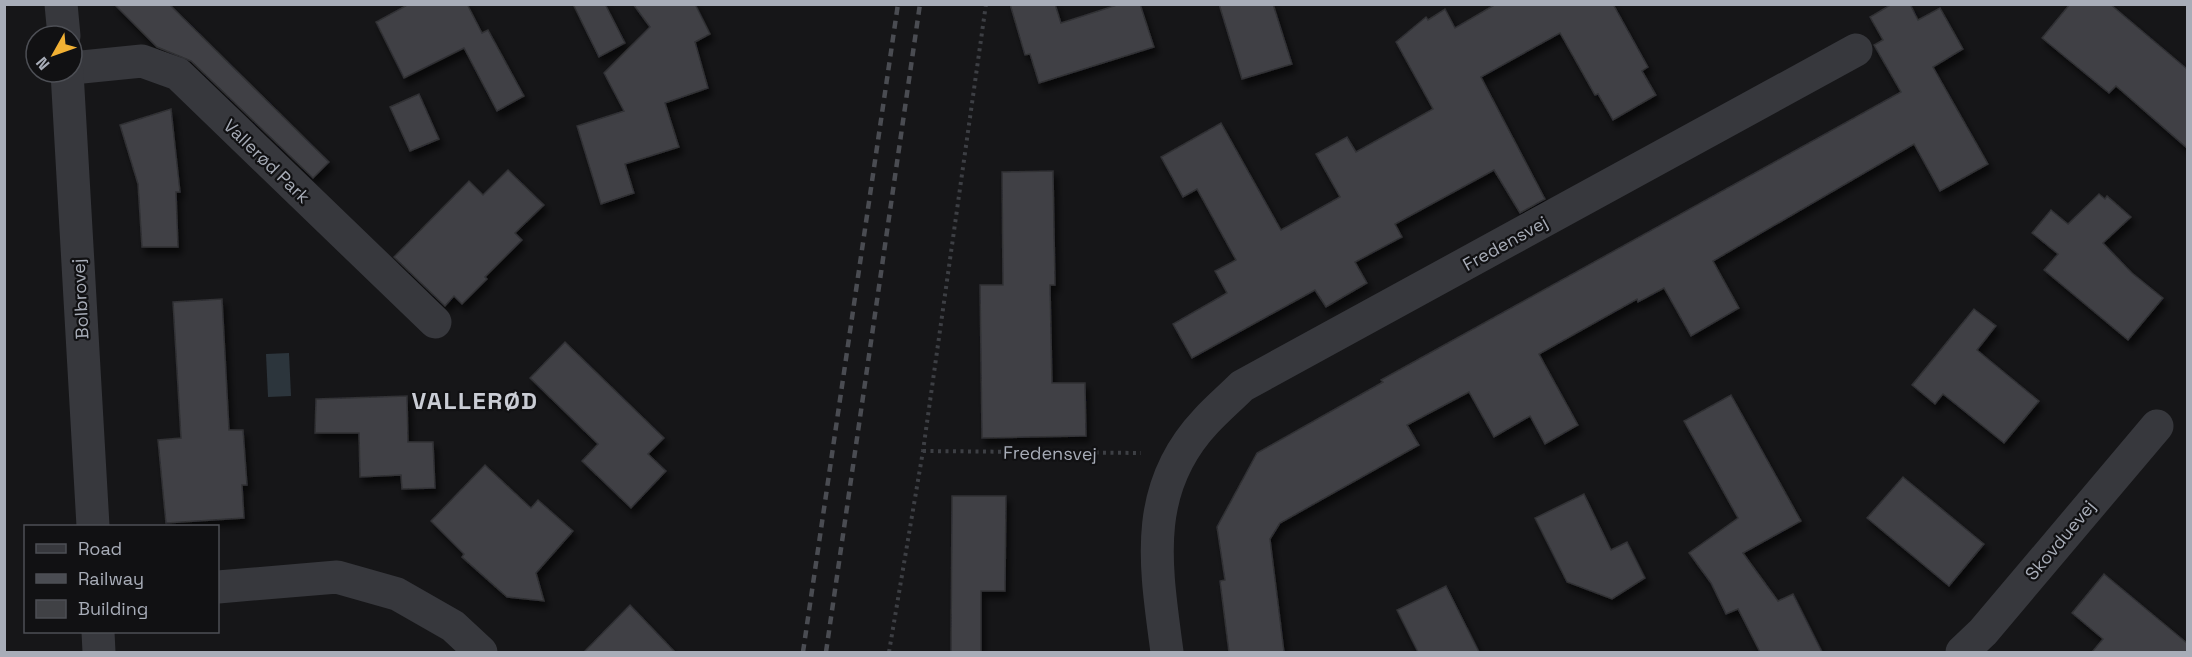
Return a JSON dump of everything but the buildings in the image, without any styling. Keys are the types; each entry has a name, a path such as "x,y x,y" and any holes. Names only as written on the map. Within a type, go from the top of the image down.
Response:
{"street":[{"path":"61,4 63,24"},
{"name":"Fredensvej","path":"1167,652 1155,564 1159,509 1176,462 1204,423 1242,386 1856,50"},
{"name":"Vallerød Park","path":"84,67 142,62 178,74 435,322"},
{"name":"Bolbrovej","path":"68,84 93,525"},
{"name":"Skovduevej","path":"1962,652 1983,632 2157,426"},
{"path":"219,587 337,577 397,594 453,626 481,652"},
{"path":"98,633 99,652"}],"path":[{"path":"889,652 923,452 986,4"},
{"name":"Fredensvej","path":"923,452 1147,454 1176,462"}],"shaded area":[{"path":"289,353 291,396 268,397 266,354"}],"railway":[{"path":"803,652 898,4"},
{"path":"826,652 920,4"}],"district":[{"name":"VALLERØD","path":"475,400"}]}
